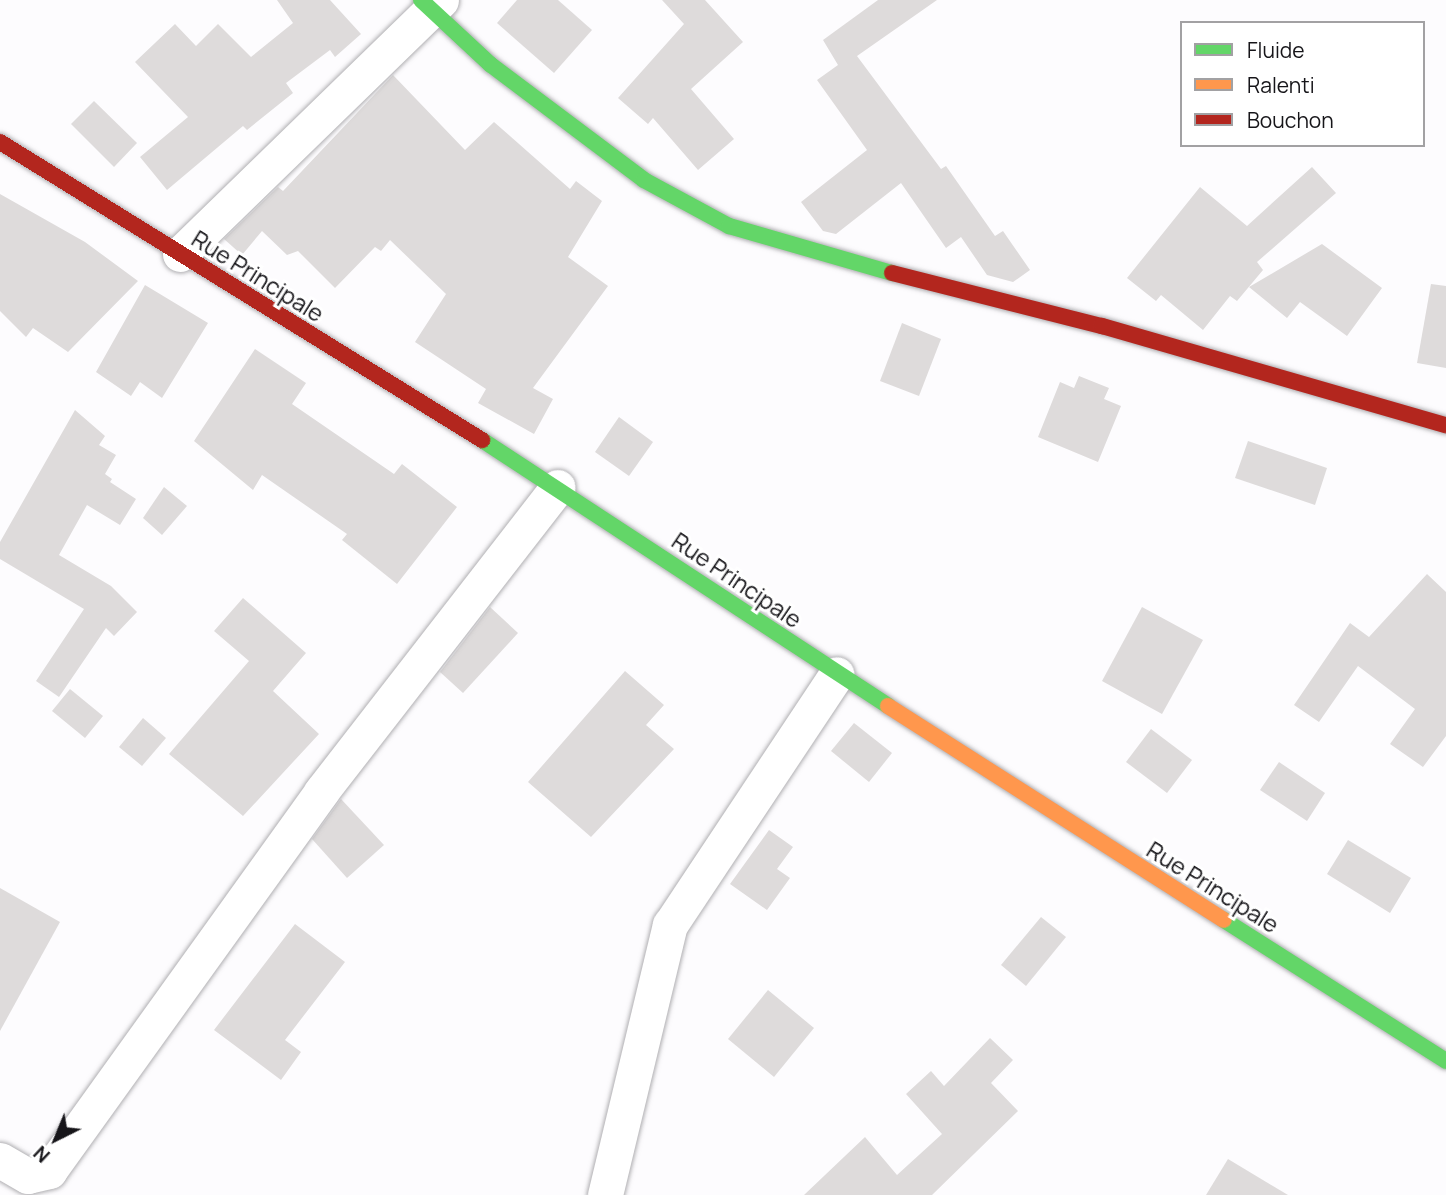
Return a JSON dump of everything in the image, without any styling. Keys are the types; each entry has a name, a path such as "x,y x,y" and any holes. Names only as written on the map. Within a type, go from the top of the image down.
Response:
{"main road":[{"path":"430,3 491,65 645,180 729,226 911,279 1102,326 1446,425"},
{"name":"Rue Principale","path":"0,142 558,487 837,674 1446,1062"}],"street":[{"path":"180,254 430,3"},
{"path":"0,1160 28,1176 48,1171 321,792 558,487"},
{"path":"605,1195 670,925 837,674"}],"building":[{"path":"277,0 330,0 361,34 335,57 330,50 286,83 293,93 247,130 243,126 167,190 140,157 188,117 135,62 175,24 196,46 218,24 251,57 293,23"},
{"path":"517,0 558,0 592,30 554,73 497,23"},
{"path":"662,0 705,0 743,42 691,89 734,139 698,170 653,118 648,124 618,98 684,24"},
{"path":"878,0 937,0 857,56 941,169 946,166 995,236 1003,231 1030,270 1013,282 987,275 961,237 946,248 901,183 836,234 823,231 801,202 867,150 817,80 838,65 823,40"},
{"path":"393,75 465,150 494,122 570,189 576,181 602,201 568,257 608,286 533,388 553,399 534,434 478,403 486,389 415,342 446,294 390,240 381,251 375,247 335,288 298,251 287,255 262,231 242,255 224,239 278,187 283,191"},
{"path":"94,101 137,143 114,167 71,124"},
{"path":"1312,167 1336,193 1257,262 1263,270 1237,301 1230,296 1203,330 1161,295 1156,301 1127,278 1200,187 1247,226"},
{"path":"0,194 85,242 138,281 68,352 33,328 26,337 0,311"},
{"path":"1322,244 1382,288 1347,336 1300,302 1287,318 1249,287"},
{"path":"1431,284 1446,286 1446,368 1417,363"},
{"path":"145,285 208,323 162,398 140,382 131,396 96,372"},
{"path":"902,323 941,339 919,396 880,381"},
{"path":"255,349 306,383 292,404 394,474 402,464 457,507 397,584 342,540 347,534 262,475 253,490 194,441"},
{"path":"1079,376 1109,388 1104,399 1121,406 1098,462 1038,437 1060,382 1074,388"},
{"path":"75,410 105,436 99,445 116,455 105,474 112,479 110,482 136,499 120,525 87,505 59,555 111,586 137,612 114,636 106,628 59,697 36,681 84,609 0,559 0,542"},
{"path":"619,417 653,442 629,476 595,452"},
{"path":"1248,441 1327,468 1315,505 1235,478"},
{"path":"164,487 187,506 162,535 143,518"},
{"path":"1427,574 1446,592 1446,736 1423,767 1390,744 1415,709 1358,666 1319,722 1294,705 1350,623 1369,637"},
{"path":"243,598 306,653 273,691 319,734 243,816 169,754 249,661 214,631"},
{"path":"490,607 518,633 463,693 440,672"},
{"path":"1142,607 1203,640 1162,714 1102,681"},
{"path":"625,671 664,705 646,725 674,749 591,837 528,782"},
{"path":"70,689 103,716 85,738 52,711"},
{"path":"143,718 166,738 142,766 119,747"},
{"path":"854,723 892,753 869,782 831,751"},
{"path":"1151,729 1192,760 1167,793 1126,762"},
{"path":"1279,762 1325,793 1307,821 1260,790"},
{"path":"341,799 384,845 347,878 312,839"},
{"path":"769,830 793,847 777,869 790,878 767,910 730,884"},
{"path":"1348,840 1411,878 1390,913 1327,874"},
{"path":"0,888 60,922 0,1031"},
{"path":"1041,917 1066,937 1026,986 1001,965"},
{"path":"295,924 345,962 285,1040 301,1052 281,1080 214,1030"},
{"path":"768,990 814,1028 774,1077 728,1039"},
{"path":"990,1038 1013,1060 991,1083 1018,1111 932,1195 804,1195 865,1137 897,1175 942,1134 906,1094 931,1071 944,1086"},
{"path":"1228,1159 1288,1195 1206,1195"}],"traffic: fast":[{"path":"421,0 491,65 644,180 729,226 892,273"},
{"path":"482,440 888,706"},
{"path":"1224,920 1446,1061"}],"traffic: slow":[{"path":"888,706 1224,920"}],"traffic: jam":[{"path":"0,142 482,440"},
{"path":"892,273 1102,326 1446,425"}]}
